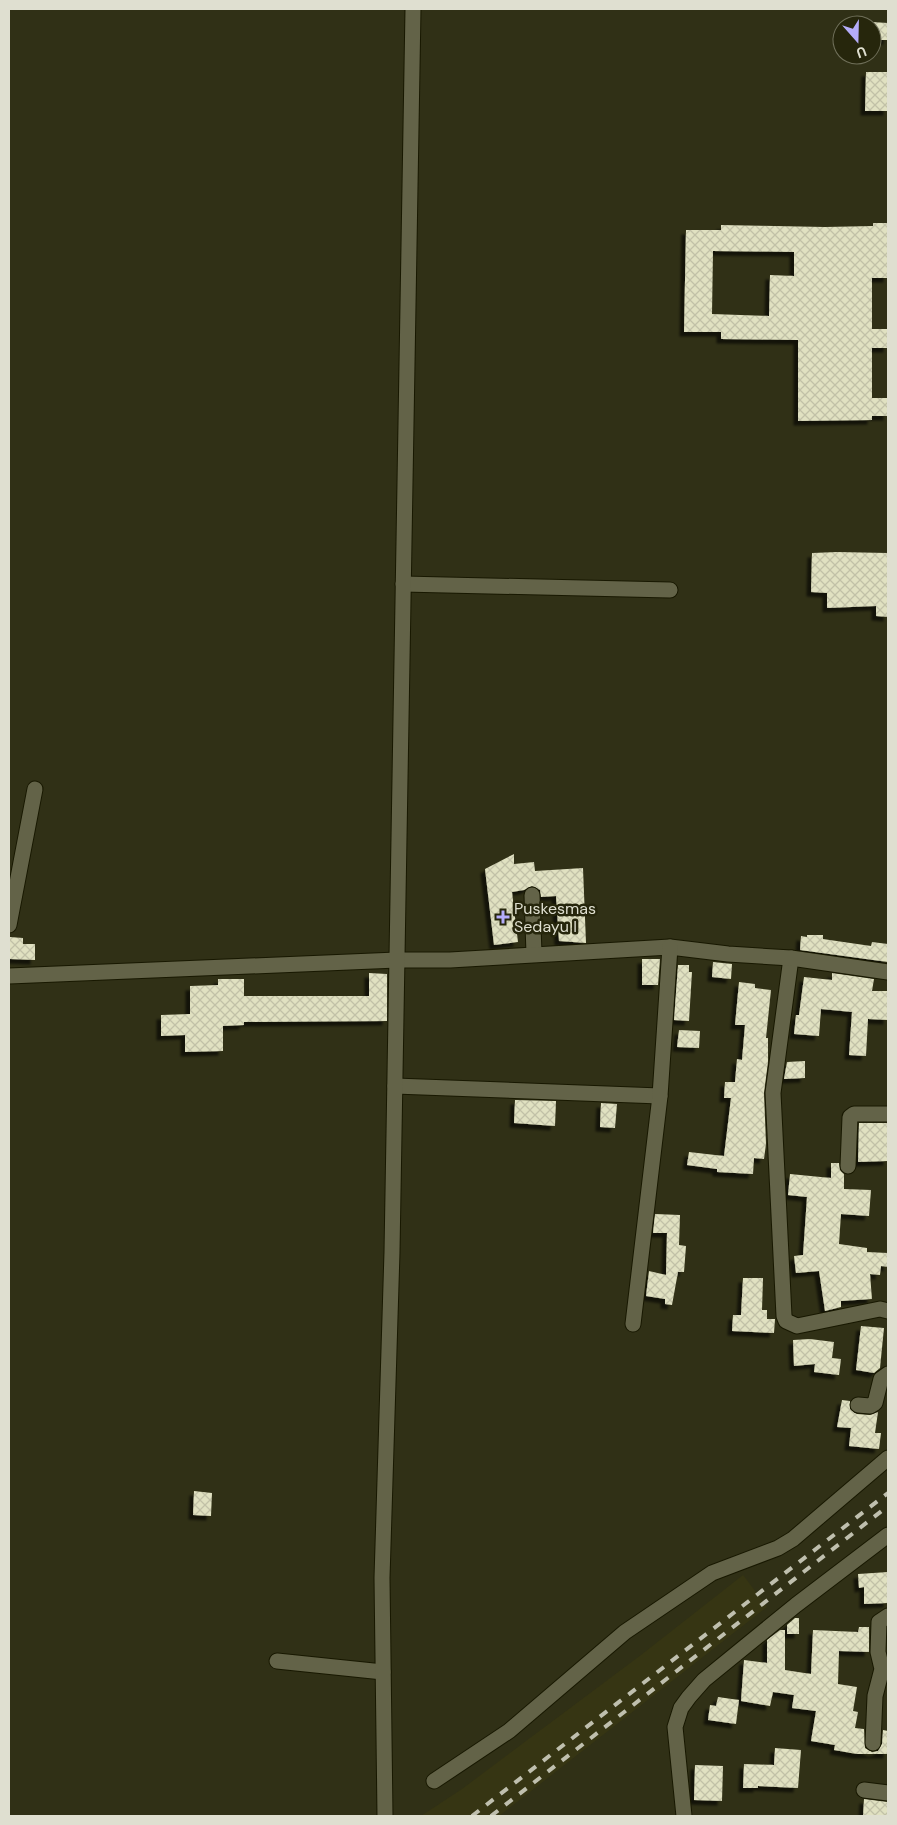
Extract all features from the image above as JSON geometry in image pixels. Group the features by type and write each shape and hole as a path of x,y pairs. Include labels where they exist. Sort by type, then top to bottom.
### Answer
{"street":[{"path":"385,1816 382,1578 395,1086 413,9"},
{"path":"403,584 670,590"},
{"path":"9,925 34,789"},
{"path":"532,895 534,954"},
{"path":"9,976 397,960 450,960 670,947 728,954 790,958 888,972"},
{"path":"634,1324 660,1096 670,947"},
{"path":"790,958 773,1094 784,1316 786,1321 797,1326 880,1309 888,1311"},
{"path":"395,1086 660,1096"},
{"path":"848,1166 850,1117 854,1114 888,1114"},
{"path":"858,1405 870,1406 875,1403 881,1379 888,1374"},
{"path":"434,1781 509,1731 625,1632 712,1573 778,1548 793,1539 888,1458"},
{"path":"684,1816 675,1727 681,1708 704,1680 796,1605 888,1535"},
{"path":"873,1743 875,1696 881,1679 882,1669 878,1652 879,1622 888,1616"},
{"path":"277,1661 383,1672"},
{"path":"864,1790 888,1793"}],"shaded area":[{"path":"743,1575 767,1607 499,1816 421,1816 462,1789 641,1655"}],"building":[{"path":"882,23 888,23 888,40 882,40"},
{"path":"866,72 888,72 888,111 865,111"},
{"path":"873,223 888,223 888,278 872,278 872,329 888,329 888,348 872,348 872,398 888,398 888,416 872,416 872,420 798,421 798,340 721,339 721,332 684,332 686,230 721,230 721,225 873,226","holes":["713,251 794,252 794,276 770,275 769,316 712,314"]},
{"path":"812,553 888,553 888,617 876,616 876,606 827,608 827,593 811,592"},
{"path":"514,854 514,864 534,862 535,871 583,868 586,943 559,941 556,896 541,897 540,890 532,886 524,890 512,892 518,942 494,945 485,869"},
{"path":"807,935 823,935 823,939 871,946 872,942 888,944 888,962 800,950 801,936 807,937"},
{"path":"10,937 23,938 23,944 35,944 35,960 10,959"},
{"path":"642,959 660,959 658,985 642,985"},
{"path":"713,962 732,964 731,979 712,977"},
{"path":"678,965 689,965 689,972 692,972 689,1021 674,1020"},
{"path":"369,973 387,974 387,1021 244,1022 244,1025 223,1026 223,1051 185,1052 185,1035 161,1036 161,1015 190,1014 190,986 218,985 218,979 244,979 244,996 369,996"},
{"path":"832,973 874,979 872,991 888,991 888,1020 868,1019 866,1056 849,1055 852,1012 821,1009 819,1036 794,1034 796,1015 799,1015 804,977 832,980"},
{"path":"739,982 755,984 755,988 771,990 766,1038 768,1038 768,1062 764,1093 766,1144 764,1159 754,1158 753,1174 717,1172 717,1169 687,1165 689,1152 724,1156 731,1098 724,1098 725,1082 735,1082 737,1059 742,1060 745,1025 735,1025"},
{"path":"679,1030 700,1031 699,1048 677,1047"},
{"path":"805,1061 805,1078 784,1079 787,1062"},
{"path":"515,1100 556,1101 555,1126 514,1123"},
{"path":"601,1103 617,1104 615,1128 600,1127"},
{"path":"859,1123 888,1123 888,1161 858,1162"},
{"path":"831,1163 839,1163 840,1170 844,1174 844,1189 871,1190 869,1216 841,1214 839,1244 867,1248 867,1252 888,1253 888,1267 881,1266 880,1275 870,1274 872,1299 841,1301 841,1307 825,1311 819,1271 796,1273 794,1256 803,1255 807,1197 788,1195 790,1174 831,1178"},
{"path":"655,1214 680,1215 679,1245 686,1246 684,1272 678,1272 672,1305 665,1304 665,1299 646,1296 649,1271 666,1275 667,1233 653,1233"},
{"path":"743,1278 763,1278 762,1310 767,1310 767,1319 775,1319 774,1333 732,1331 733,1315 741,1315"},
{"path":"861,1326 884,1328 880,1368 874,1373 856,1370"},
{"path":"810,1339 834,1342 832,1358 841,1359 839,1375 814,1372 815,1364 794,1366 793,1340"},
{"path":"842,1400 850,1401 850,1409 857,1414 870,1415 878,1412 875,1433 881,1433 879,1449 849,1446 851,1428 837,1427"},
{"path":"194,1491 212,1493 211,1516 193,1515"},
{"path":"888,1572 888,1603 864,1604 864,1587 859,1588 858,1574"},
{"path":"795,1618 799,1618 799,1634 787,1634 787,1625"},
{"path":"859,1627 869,1627 869,1652 839,1651 838,1684 857,1687 853,1711 858,1712 855,1728 864,1729 865,1748 872,1752 878,1751 882,1744 883,1730 888,1731 888,1754 857,1754 834,1750 835,1745 811,1741 816,1711 792,1708 794,1695 773,1692 770,1706 741,1701 744,1660 767,1663 767,1640 780,1630 785,1630 785,1670 811,1674 813,1630 858,1632"},
{"path":"718,1697 739,1700 736,1724 708,1720 710,1705 716,1706"},
{"path":"775,1748 801,1750 798,1788 758,1786 758,1788 743,1788 744,1764 774,1765"},
{"path":"695,1765 723,1766 722,1801 694,1800"},
{"path":"864,1799 888,1802 888,1816 863,1816"}],"railway":[{"path":"472,1816 888,1493"},
{"path":"491,1816 888,1506"}],"place":[{"name":"Puskesmas Sedayu I","path":"503,917"}]}
